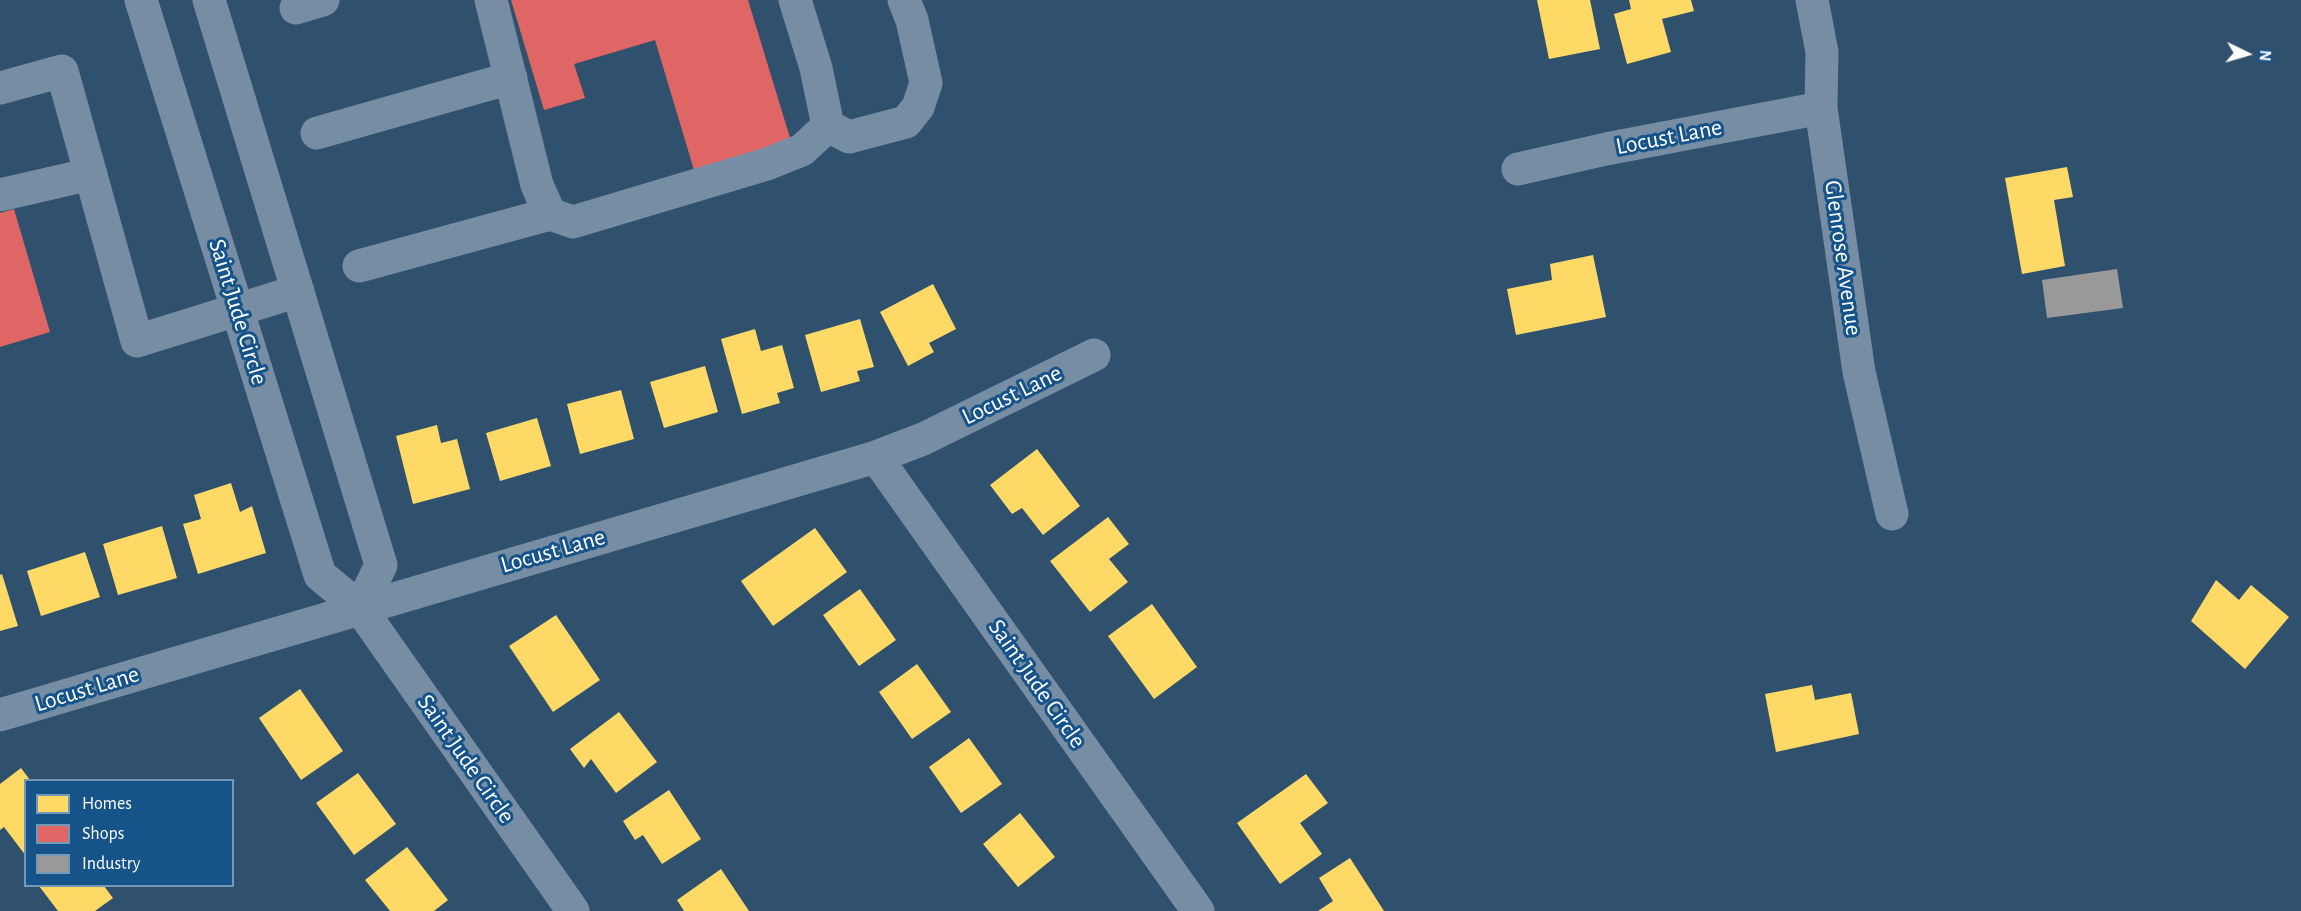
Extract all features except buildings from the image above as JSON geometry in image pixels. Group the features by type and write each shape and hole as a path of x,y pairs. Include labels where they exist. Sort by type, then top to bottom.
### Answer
{"street":[{"name":"Saint Jude Circle","path":"141,0 320,574 360,608 573,911"},
{"path":"209,0 381,565 360,608"},
{"path":"491,0 537,185 550,214"},
{"path":"795,0 816,68 828,126 849,138 906,122 918,107 926,83 912,20 904,0"},
{"name":"Glenrose Avenue","path":"1812,0 1822,52 1821,108 1859,372 1892,514"},
{"path":"0,88 62,71 137,341 298,291"},
{"path":"316,133 511,78"},
{"name":"Locust Lane","path":"1518,169 1606,149 1821,108"},
{"path":"359,266 550,214 573,222 767,164 802,150 828,126"},
{"path":"0,195 91,174"},
{"name":"Locust Lane","path":"0,715 876,457 923,439 1094,356"},
{"name":"Saint Jude Circle","path":"876,457 1198,911"}]}
